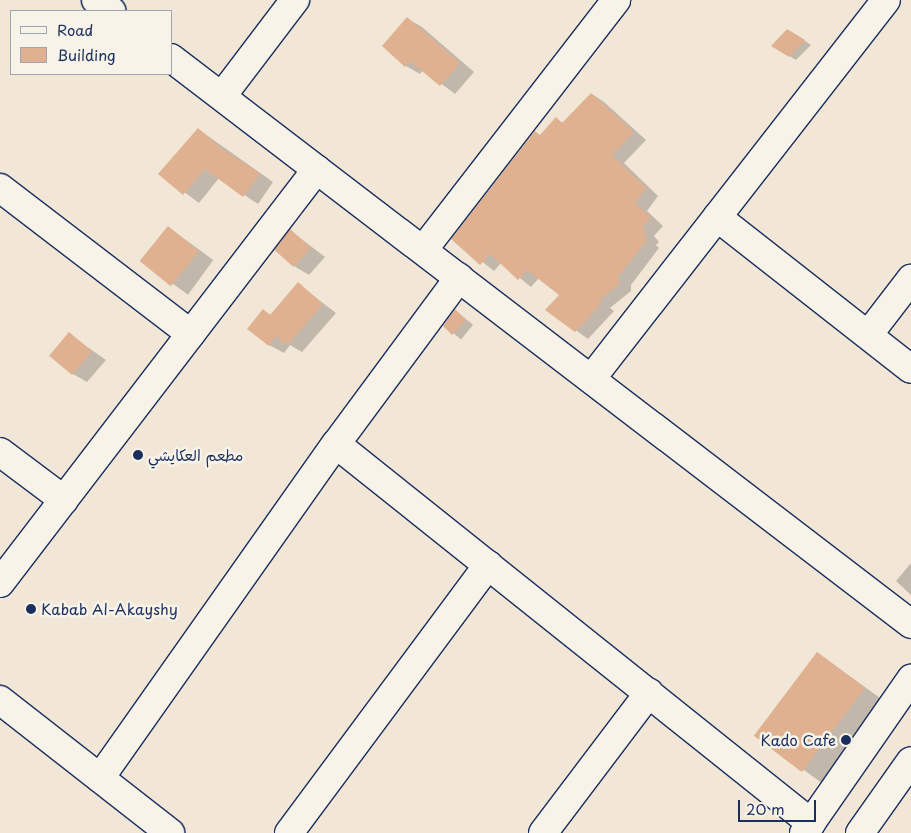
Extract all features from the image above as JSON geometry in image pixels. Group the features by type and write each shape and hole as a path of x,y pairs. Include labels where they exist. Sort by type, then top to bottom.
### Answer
{"street":[{"path":"96,0 110,10"},
{"path":"222,96 295,0"},
{"path":"423,250 616,0"},
{"path":"591,379 886,0"},
{"path":"172,59 911,624"},
{"path":"0,583 317,169"},
{"path":"0,188 192,334"},
{"path":"717,217 911,369"},
{"path":"100,778 336,444 459,278"},
{"path":"868,335 911,278"},
{"path":"336,444 649,693 808,828 911,679"},
{"path":"0,452 64,500"},
{"path":"289,833 488,565"},
{"path":"543,833 649,693"},
{"path":"0,700 170,833"},
{"path":"860,833 911,761"}],"building":[{"path":"407,17 460,63 440,86 410,61 405,67 382,46"},
{"path":"787,29 805,40 789,57 771,46"},
{"path":"591,93 634,132 612,155 646,188 635,203 651,218 642,228 647,234 644,237 647,240 618,277 619,284 599,300 602,303 575,332 545,310 559,295 527,270 518,280 490,254 480,265 451,239 535,131 540,135 556,117 562,123"},
{"path":"198,128 222,149 260,173 243,197 205,169 183,195 158,174"},
{"path":"168,226 199,251 171,286 140,261"},
{"path":"290,229 311,248 293,267 273,248"},
{"path":"298,282 323,304 287,345 276,336 269,346 247,329 263,309 270,315"},
{"path":"455,309 466,320 452,335 443,326"},
{"path":"69,332 92,351 72,375 49,356"},
{"path":"817,652 865,688 802,772 754,736"}],"place":[{"name":"مطعم العكايشي","path":"138,455"},
{"name":"Kabab Al-Akayshy","path":"31,609"},
{"name":"Kado Cafe","path":"846,740"}]}
